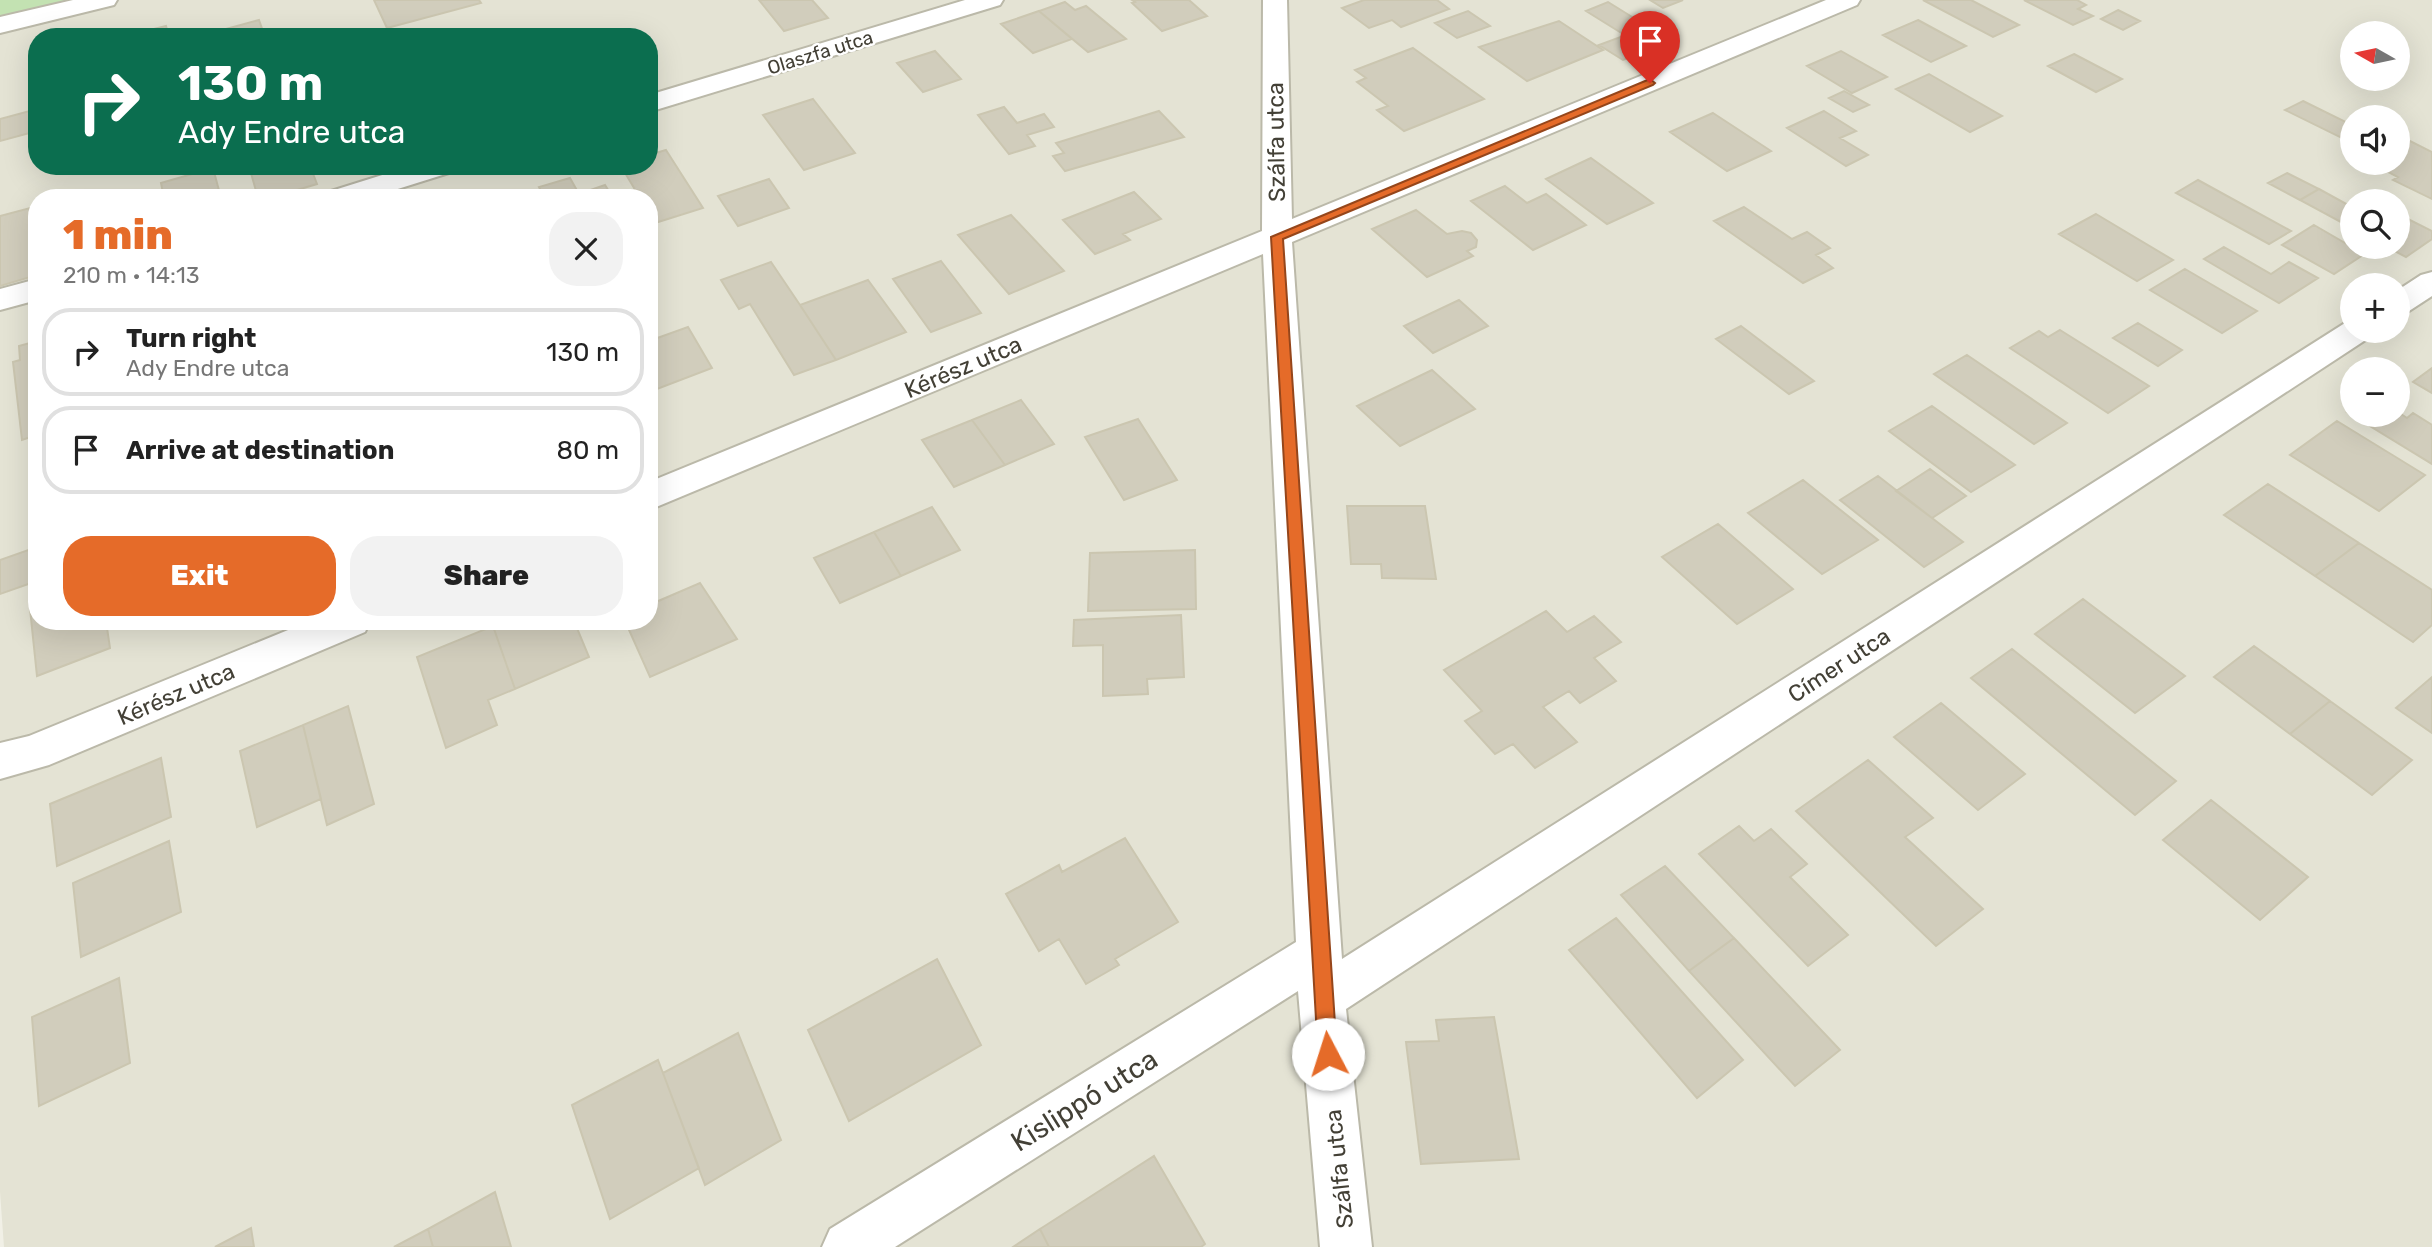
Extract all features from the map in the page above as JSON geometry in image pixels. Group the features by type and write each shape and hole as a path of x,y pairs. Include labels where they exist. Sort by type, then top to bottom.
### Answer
{"street":[{"path":"0,25 105,0"},
{"name":"Olaszfa utca","path":"658,101 991,0"},
{"name":"Szálfa utca","path":"1275,0 1277,237 1321,975 1346,1247"},
{"name":"Kérész utca","path":"658,494 1848,0"},
{"path":"367,189 413,175"},
{"path":"2410,296 2432,282"},
{"path":"0,300 28,292"},
{"name":"Címer utca","path":"1321,975 2340,341"},
{"name":"Kérész utca","path":"0,761 34,752 329,630"},
{"name":"Kislippó utca","path":"848,1247 1321,975"}],"shaded area":[{"path":"75,0 2432,0 2432,1247 4,1247 0,1192 0,19"}],"green space":[{"path":"0,0 75,0 0,19"}],"building":[{"path":"374,0 479,0 481,3 387,28"},
{"path":"759,0 812,0 828,18 784,31"},
{"path":"1132,0 1189,0 1207,16 1162,31"},
{"path":"1364,0 1437,0 1449,9 1401,27 1392,20 1369,28 1342,8"},
{"path":"1650,0 1683,0 1663,8"},
{"path":"1923,0 1971,0 2019,25 1993,37"},
{"path":"2024,0 2077,0 2086,5 2078,9 2093,16 2073,25"},
{"path":"1065,2 1075,10 1086,6 1126,39 1088,52 1039,11"},
{"path":"1608,2 1653,30 1631,39 1586,11"},
{"path":"2118,10 2140,21 2123,30 2101,19"},
{"path":"1039,11 1072,39 1033,53 1001,24"},
{"path":"1468,11 1490,26 1457,38 1435,23"},
{"path":"259,20 262,28 230,28"},
{"path":"1918,20 1966,46 1931,62 1883,35"},
{"path":"1559,21 1603,50 1527,81 1479,47"},
{"path":"1623,36 1647,51 1623,60 1599,45"},
{"path":"1413,48 1484,99 1404,131 1377,110 1388,106 1357,82 1366,78 1355,70"},
{"path":"935,51 961,79 923,92 897,63"},
{"path":"1841,51 1887,77 1852,93 1807,66"},
{"path":"2074,54 2122,79 2096,92 2048,66"},
{"path":"1929,74 2002,116 1970,132 1896,89"},
{"path":"1844,91 1869,105 1853,112 1829,98"},
{"path":"813,99 855,153 804,170 763,115"},
{"path":"2303,101 2340,119 2340,137 2285,110"},
{"path":"1004,107 1017,123 1044,114 1054,127 1027,135 1035,146 1009,154 978,115"},
{"path":"28,111 28,133 0,141 0,119"},
{"path":"1159,111 1184,137 1065,171 1053,156 1064,153 1056,143"},
{"path":"1824,111 1856,131 1840,138 1868,155 1846,166 1787,128"},
{"path":"1713,113 1771,151 1727,171 1670,132"},
{"path":"2410,141 2432,152 2432,199 2393,180 2398,177 2394,175 2410,175"},
{"path":"666,150 703,208 658,222 658,189 635,189 626,175 658,175 658,152"},
{"path":"1591,158 1653,203 1607,224 1546,179"},
{"path":"2287,173 2319,189 2300,200 2268,183"},
{"path":"189,175 215,175 219,189 162,189 161,183"},
{"path":"252,175 314,175 317,184 300,189 255,189"},
{"path":"570,178 576,189 540,189 539,187"},
{"path":"769,179 789,208 738,226 718,196"},
{"path":"2198,180 2291,231 2269,244 2176,193"},
{"path":"1505,186 1527,203 1546,194 1586,225 1533,250 1471,201"},
{"path":"2319,189 2340,200 2340,222 2300,200"},
{"path":"1134,192 1161,219 1123,234 1130,240 1095,254 1063,220"},
{"path":"1744,207 1792,239 1807,232 1830,248 1816,255 1833,268 1803,283 1714,221"},
{"path":"28,209 28,278 0,286 0,216"},
{"path":"1416,210 1447,234 1462,231 1471,233 1477,240 1476,247 1467,251 1473,256 1427,277 1372,229"},
{"path":"2096,214 2173,260 2137,281 2059,234"},
{"path":"1011,215 1064,271 1009,294 958,235"},
{"path":"2410,220 2432,231 2432,239 2410,254"},
{"path":"2314,225 2340,240 2340,259 2357,259 2334,274 2282,245"},
{"path":"2224,247 2271,274 2289,262 2318,278 2279,303 2204,259"},
{"path":"941,261 981,313 931,332 893,279"},
{"path":"771,262 836,360 794,375 750,304 739,309 721,280"},
{"path":"2185,269 2257,311 2222,333 2150,290"},
{"path":"868,280 906,332 836,360 800,305"},
{"path":"1459,300 1488,326 1433,353 1404,326"},
{"path":"2138,323 2182,350 2158,366 2113,338"},
{"path":"1741,326 1814,381 1789,394 1716,339"},
{"path":"688,327 712,368 658,389 658,338"},
{"path":"2060,330 2149,386 2108,413 2010,348 2039,331 2048,337"},
{"path":"28,344 28,438 22,440 13,362 20,360 19,346"},
{"path":"1967,355 2067,423 2034,444 1934,374"},
{"path":"2432,368 2432,393 2413,382"},
{"path":"1432,370 1475,409 1400,446 1357,406"},
{"path":"1021,400 1054,444 1005,465 972,420"},
{"path":"1932,406 2015,465 1971,492 1889,431"},
{"path":"2413,413 2432,425 2432,464 2372,427 2410,427 2410,416"},
{"path":"1138,419 1177,480 1124,500 1085,437"},
{"path":"972,420 1005,465 954,487 922,440"},
{"path":"2337,421 2340,427 2347,427 2425,475 2379,511 2290,455"},
{"path":"1930,469 1966,496 1932,518 1896,491"},
{"path":"1878,476 1963,542 1924,567 1840,500"},
{"path":"1803,480 1878,540 1822,574 1748,513"},
{"path":"2268,484 2359,543 2315,576 2224,515"},
{"path":"1347,506 1425,506 1436,579 1382,578 1381,564 1351,564"},
{"path":"932,507 960,550 901,576 874,532"},
{"path":"1718,524 1793,589 1737,624 1662,557"},
{"path":"874,532 901,576 840,603 814,558"},
{"path":"2359,543 2432,590 2432,625 2413,642 2315,576"},
{"path":"28,550 28,584 0,594 0,560"},
{"path":"1195,550 1196,609 1088,611 1090,553"},
{"path":"700,583 737,639 650,677 629,630 658,630 658,601"},
{"path":"2083,599 2185,676 2135,713 2035,634"},
{"path":"1546,611 1567,632 1594,616 1621,642 1594,658 1616,681 1580,703 1569,691 1543,707 1577,742 1535,768 1513,744 1495,754 1465,721 1482,711 1444,670"},
{"path":"1181,615 1184,677 1147,679 1148,694 1103,696 1103,645 1073,646 1074,620"},
{"path":"32,630 107,630 110,648 37,676"},
{"path":"483,630 494,630 515,689 488,700 497,725 446,748 417,657"},
{"path":"494,630 578,630 589,657 515,689"},
{"path":"2254,646 2330,701 2290,734 2214,677"},
{"path":"2012,649 2176,781 2135,815 1971,678"},
{"path":"2432,677 2432,733 2396,708"},
{"path":"2330,701 2412,760 2372,795 2290,734"},
{"path":"1941,703 2025,774 1978,810 1894,737"},
{"path":"348,706 374,804 327,825 303,725"},
{"path":"303,725 321,799 257,827 240,751"},
{"path":"161,758 171,817 57,866 50,804"},
{"path":"1868,760 1933,818 1905,837 1983,909 1936,946 1796,811"},
{"path":"2211,800 2308,877 2260,920 2163,840"},
{"path":"1739,826 1754,841 1771,829 1807,864 1790,877 1848,935 1808,966 1699,854"},
{"path":"1125,838 1178,922 1115,959 1119,965 1086,984 1059,939 1039,951 1006,894 1059,865 1062,872"},
{"path":"169,841 181,912 81,957 73,883"},
{"path":"1665,866 1734,938 1689,971 1621,895"},
{"path":"1616,918 1743,1060 1697,1098 1569,950"},
{"path":"1734,938 1840,1050 1795,1086 1689,971"},
{"path":"937,959 981,1045 849,1121 808,1030"},
{"path":"119,978 130,1063 39,1106 32,1017"},
{"path":"1494,1017 1519,1159 1421,1164 1406,1042 1439,1041 1436,1020"},
{"path":"738,1033 781,1140 705,1185 663,1073"},
{"path":"658,1060 699,1168 610,1219 572,1105"},
{"path":"1154,1156 1205,1244 1201,1247 1049,1247 1040,1229"},
{"path":"495,1192 511,1247 433,1247 428,1229"},
{"path":"251,1228 254,1247 215,1247"},
{"path":"428,1229 433,1247 394,1247"},
{"path":"1040,1229 1049,1247 1013,1247"}],"route":[{"path":"1328,1054 1322,998 1277,237 1650,83"}]}
